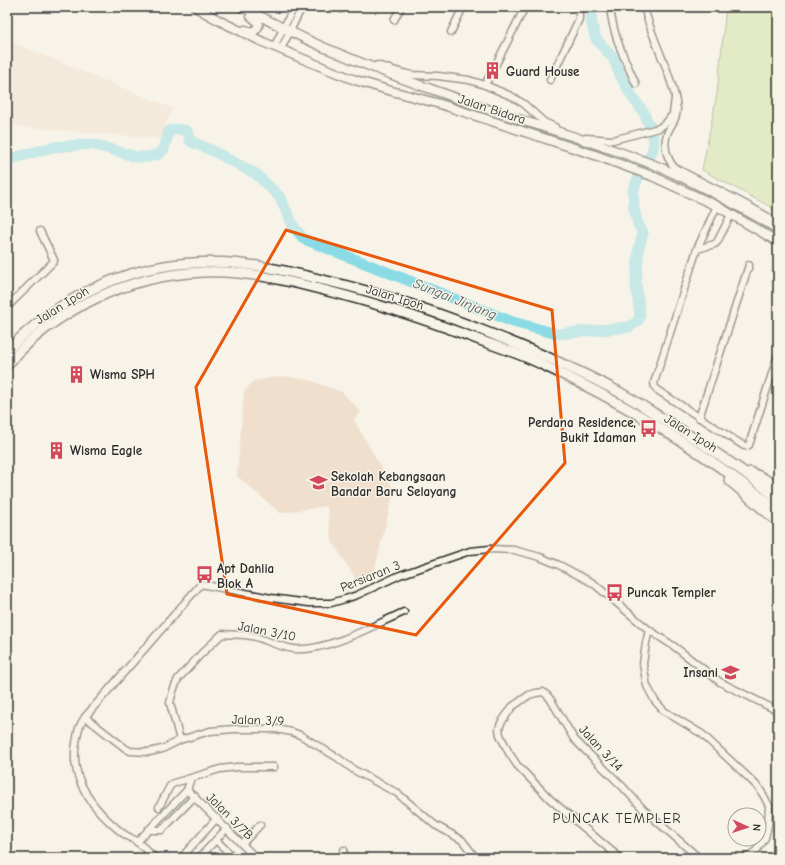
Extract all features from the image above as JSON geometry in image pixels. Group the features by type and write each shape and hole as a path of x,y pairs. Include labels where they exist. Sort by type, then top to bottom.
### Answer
{"highway":[{"name":"Jalan Ipoh","path":"7,351 25,333 53,311 70,300 108,281 157,267 191,262 219,262 259,266 290,272 370,292 463,322 571,367 620,392 643,406 726,459 778,499"},
{"name":"Jalan Ipoh","path":"7,364 40,333 75,309 111,291 134,283 159,276 204,272 245,274 289,282 333,292 436,323 539,363 590,387 694,449 749,487 778,510"},
{"path":"694,449 778,522"},
{"path":"726,459 778,487"}],"main road":[{"name":"Jalan Bidara","path":"195,7 277,48 355,80 440,104 595,155 652,176 717,206 778,242"},
{"path":"220,20 249,32 257,30 259,26 258,22 237,7"},
{"name":"Jalan Bidara","path":"242,7 286,30 344,56 446,94 657,166 744,209 778,229"},
{"path":"670,172 712,197 730,205 734,211 731,215"}],"street":[{"path":"277,48 286,30 294,7"},
{"path":"286,30 302,7"},
{"path":"394,20 401,7"},
{"path":"451,32 464,7"},
{"path":"495,66 525,7"},
{"path":"550,80 579,19 580,14 577,7"},
{"path":"610,7 618,44 636,84"},
{"path":"644,7 676,98 676,118 667,133 666,140 666,151 670,164 674,168 760,211 778,223"},
{"path":"344,56 412,75 469,80 485,85 511,96 524,104 544,122 577,138 613,140 659,128 666,123 673,114 676,98"},
{"path":"485,85 490,75"},
{"path":"717,206 697,249 654,387 656,390 699,418 744,446 747,446 749,445 778,355"},
{"path":"697,249 711,246 717,242 731,215"},
{"path":"7,307 54,261 40,231"},
{"path":"699,418 749,265"},
{"name":"Persiaran 3","path":"156,858 138,842 122,834 108,821 87,797 76,773 74,752 79,727 85,718 201,584 271,598 309,603 331,603 357,595 400,575 470,551 490,549 514,550 552,562 593,583 649,630 675,647 720,682 778,711"},
{"name":"Jalan 3/10","path":"180,740 170,704 172,691 178,679 222,634 254,636 276,644 294,648 313,648 329,644 357,633 404,612"},
{"path":"649,630 643,664 647,686 655,700 664,711 702,734 759,788 765,798 768,806 768,825 765,838 756,851 745,858"},
{"name":"Jalan 3/14","path":"620,858 551,800 517,765 509,752 500,735 499,729 501,723 512,707 529,695 543,692 547,695 574,739 644,810 700,858"},
{"name":"Jalan 3/9","path":"85,718 130,751 149,752 162,749 180,740 210,731 234,729 276,729 292,732 300,735 354,770 397,793 435,825 462,840 476,858"},
{"path":"159,807 170,786 174,783 220,769 237,767 274,767"},
{"path":"138,842 187,790 191,778"},
{"name":"Jalan 3/7B","path":"187,790 195,796 256,858"},
{"path":"148,830 162,830 195,796"},
{"path":"181,858 217,818"},
{"path":"242,844 260,825"},
{"path":"199,858 227,828"},
{"path":"216,840 234,858"},
{"path":"341,858 344,850"}],"highlighted area":[{"path":"286,230 552,310 565,463 416,635 227,594 196,387"}],"shaded area":[{"path":"7,40 172,108 161,139 12,126 7,124"},
{"name":"Sekolah Kebangsaan Bandar Baru Selayang","path":"283,376 309,380 342,392 361,412 354,420 394,490 373,577 358,583 332,541 327,506 280,513 237,476 244,392 253,381"}],"green space":[{"path":"726,7 778,7 778,211 702,170 717,94"}],"waterway":[{"name":"Sungai Jinjang","path":"7,160 53,147 92,144 137,157 148,157 159,154 164,149 169,131 178,129 187,131 190,141 213,151 256,174 279,196 294,227 304,239 513,322 557,334 629,327 638,321 640,315 636,284 639,247 643,233 638,224 634,209 633,191 652,152 654,142 653,135 644,113 633,98 620,75 613,58 596,39 591,21 593,7"}],"place":[{"name":"Guard House","path":"493,71"},
{"name":"Wisma SPH","path":"77,374"},
{"name":"Perdana Residence, Bukit Idaman","path":"649,429"},
{"name":"Wisma Eagle","path":"57,450"},
{"name":"Sekolah Kebangsaan Bandar Baru Selayang","path":"318,483"},
{"name":"Apt Dahlia Blok A","path":"204,575"},
{"name":"Puncak Templer","path":"614,592"},
{"name":"Insani","path":"731,672"}],"district":[{"name":"PUNCAK TEMPLER","path":"617,818"}]}
